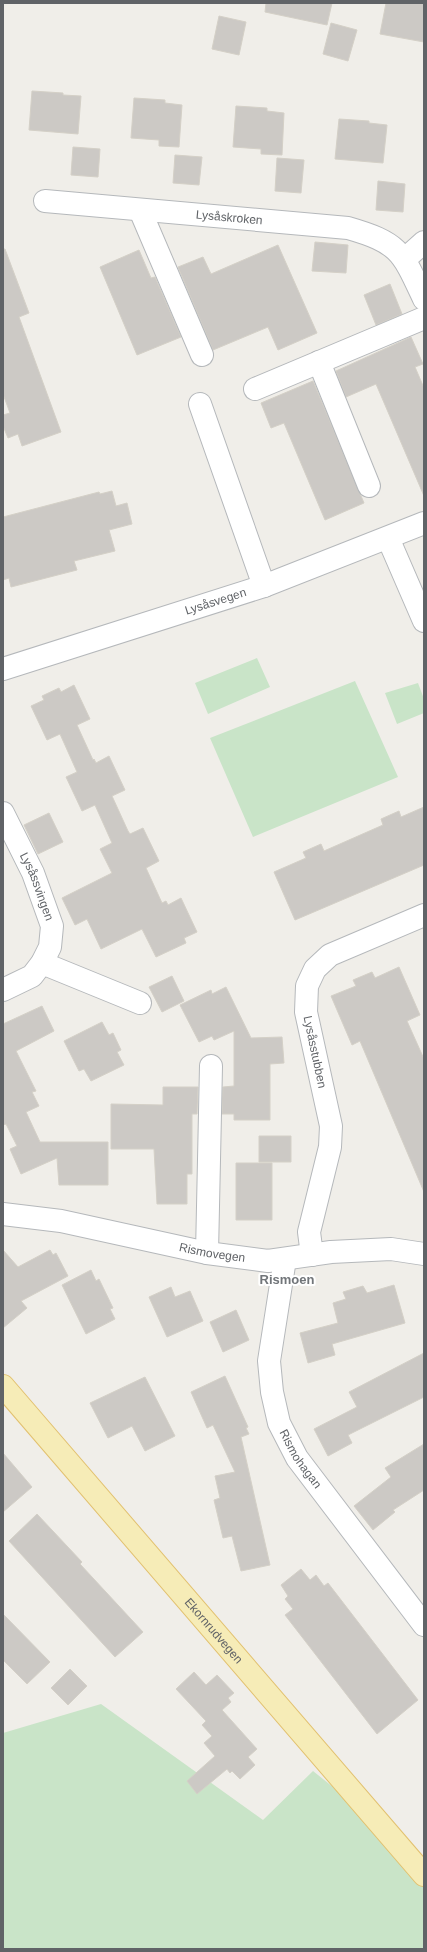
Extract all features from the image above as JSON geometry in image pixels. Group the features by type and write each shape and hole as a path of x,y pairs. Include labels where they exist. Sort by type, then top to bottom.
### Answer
{"main road":[{"name":"Ekornrudvegen","path":"3,1386 424,1875"}],"street":[{"name":"Lysåskroken","path":"44,201 348,228 369,234 390,244 405,259 424,299"},
{"path":"140,210 202,355"},
{"path":"405,259 424,242"},
{"path":"255,389 424,318"},
{"path":"319,362 369,486"},
{"path":"200,404 264,586"},
{"name":"Lysåsvegen","path":"3,669 264,586 424,523"},
{"path":"388,538 424,620"},
{"name":"Lysåssvingen","path":"3,813 33,873 52,926 50,947 42,963 32,976 3,990"},
{"name":"Lysåsstubben","path":"312,1255 309,1232 330,1148 331,1126 306,1012 307,986 315,969 330,955 424,915"},
{"path":"42,963 140,1003"},
{"path":"207,1252 211,1066"},
{"name":"Rismovegen","path":"3,1214 62,1220 207,1252 268,1261 331,1252 391,1249 424,1254"},
{"name":"Rismohagan","path":"285,1259 269,1361 272,1392 279,1423 297,1458 424,1625"}],"green space":[{"path":"257,658 270,687 208,714 195,683"},
{"path":"355,681 398,777 253,837 210,738"},
{"path":"418,683 424,699 424,713 397,724 385,693"},
{"path":"101,1704 263,1820 313,1771 424,1860 424,1949 3,1949 3,1733"}],"building":[{"path":"266,3 332,3 327,25 265,12"},
{"path":"386,3 424,3 424,42 380,34"},
{"path":"219,16 246,22 239,55 212,49"},
{"path":"331,23 357,30 348,61 323,54"},
{"path":"32,91 81,96 78,134 29,130"},
{"path":"134,98 165,100 165,103 182,105 179,147 159,146 159,140 131,138"},
{"path":"236,106 267,108 267,111 284,113 282,155 261,154 261,149 233,147"},
{"path":"339,119 369,121 369,123 387,125 383,163 335,159"},
{"path":"73,147 100,149 98,177 71,175"},
{"path":"175,155 202,157 199,185 173,183"},
{"path":"277,158 304,160 301,193 275,191"},
{"path":"378,181 405,184 403,212 376,210"},
{"path":"315,242 348,245 346,273 312,271"},
{"path":"278,245 317,333 278,350 268,327 213,350 178,267 203,257 211,274"},
{"path":"3,249 5,249 29,313 19,317 61,432 22,446 18,434 8,438 3,426 3,415 10,413 3,394"},
{"path":"139,250 151,278 155,277 181,337 137,355 100,267"},
{"path":"390,284 402,314 376,325 364,295"},
{"path":"411,337 423,364 415,367 424,388 424,496 376,384 346,397 336,371"},
{"path":"313,381 364,503 325,520 284,423 271,428 261,403"},
{"path":"112,491 116,506 127,503 132,524 109,530 115,551 74,561 77,570 11,587 9,578 3,580 3,517 99,492 100,494"},
{"path":"74,685 90,719 77,725 93,760 94,759 96,763 109,756 125,790 112,796 128,831 130,834 143,828 159,861 146,868 162,903 166,901 168,905 181,898 197,932 184,938 186,943 156,957 142,929 101,949 87,919 75,925 62,898 112,873 100,849 112,843 95,805 82,811 66,777 77,772 60,734 47,740 31,706 44,700 42,696 59,688 61,692"},
{"path":"424,807 424,865 295,920 274,872 306,858 303,852 321,844 324,851 383,825 381,819 399,811 401,817"},
{"path":"49,813 63,842 38,854 24,825"},
{"path":"399,967 420,1015 407,1021 424,1059 424,1192 360,1041 352,1045 331,996 356,986 353,980 372,972 375,978"},
{"path":"172,976 184,1001 162,1012 149,987"},
{"path":"226,987 251,1038 282,1037 284,1063 270,1064 270,1120 234,1120 234,1114 222,1114 223,1087 234,1086 234,1031 214,1040 212,1036 199,1042 180,1005 211,990 212,994"},
{"path":"42,1006 54,1031 16,1051 36,1091 32,1092 39,1106 26,1112 40,1142 108,1142 108,1185 59,1185 57,1158 21,1174 10,1149 17,1146 6,1124 3,1125 3,1024"},
{"path":"102,1022 109,1035 113,1033 121,1050 117,1052 124,1065 91,1081 84,1069 79,1071 64,1041"},
{"path":"163,1087 198,1087 197,1114 192,1114 192,1174 187,1174 187,1204 157,1204 154,1149 111,1149 111,1104 163,1105"},
{"path":"259,1136 291,1136 291,1162 259,1162"},
{"path":"236,1163 272,1163 272,1220 236,1220"},
{"path":"3,1250 18,1267 50,1250 53,1255 56,1253 68,1276 21,1301 27,1308 3,1328"},
{"path":"91,1270 96,1281 99,1279 113,1308 110,1309 115,1319 86,1334 62,1285"},
{"path":"394,1285 405,1323 332,1344 335,1355 308,1363 300,1333 338,1323 333,1303 346,1299 343,1292 363,1286 367,1293"},
{"path":"171,1287 175,1297 190,1291 203,1321 167,1337 149,1297"},
{"path":"236,1310 249,1340 223,1352 210,1322"},
{"path":"424,1353 424,1397 348,1435 352,1443 328,1456 314,1429 357,1407 349,1392"},
{"path":"225,1376 248,1427 246,1428 249,1434 241,1437 270,1565 241,1571 232,1536 223,1538 214,1500 220,1498 215,1476 235,1472 213,1425 207,1428 191,1392"},
{"path":"145,1377 175,1436 145,1451 132,1426 108,1438 90,1403"},
{"path":"424,1444 424,1490 393,1510 395,1512 373,1530 354,1506 391,1477 385,1468"},
{"path":"3,1453 32,1487 3,1512"},
{"path":"37,1514 82,1562 80,1564 143,1632 115,1657 9,1541"},
{"path":"301,1569 310,1580 316,1575 324,1586 328,1583 418,1700 377,1734 285,1615 293,1609 285,1599 288,1596 281,1585"},
{"path":"3,1614 50,1662 27,1684 3,1660"},
{"path":"70,1669 87,1686 68,1705 51,1688"},
{"path":"194,1672 206,1685 217,1675 234,1693 228,1698 231,1702 222,1710 257,1749 248,1757 255,1765 240,1779 232,1771 230,1773 227,1769 197,1794 187,1781 215,1756 204,1743 212,1736 202,1725 206,1721 176,1689"}],"district":[{"name":"Rismoen","path":"287,1279"}]}
